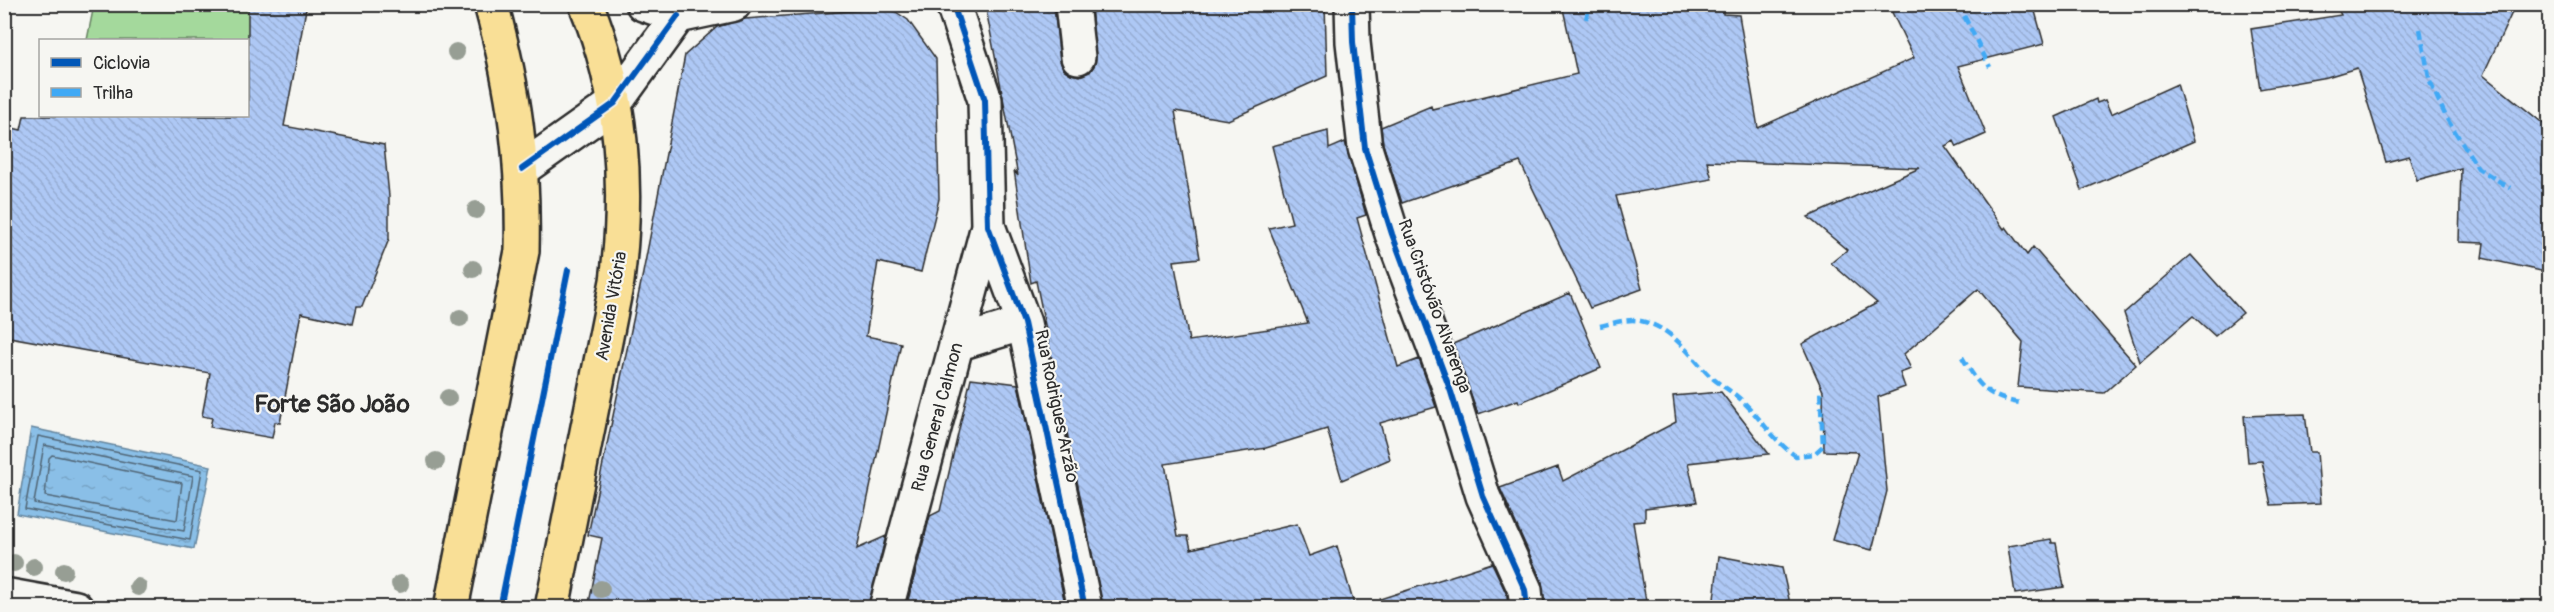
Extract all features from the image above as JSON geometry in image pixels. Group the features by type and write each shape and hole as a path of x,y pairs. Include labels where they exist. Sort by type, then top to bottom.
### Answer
{"main road":[{"path":"451,608 522,251 520,134 509,69 491,4"},
{"name":"Avenida Vitória","path":"552,608 617,281 623,230 624,178 615,103 596,28 586,4"}],"street":[{"path":"643,4 678,16 734,4"},
{"name":"Rua Rodrigues Arzão","path":"953,4 985,100 988,226 1023,323 1085,608"},
{"path":"1072,4 1078,57"},
{"name":"Rua Cristóvão Alvarenga","path":"1352,4 1353,42 1365,148 1392,234 1451,392 1483,496 1525,590 1527,608"},
{"path":"522,169 615,103 678,16"},
{"name":"Rua General Calmon","path":"886,608 988,226"},
{"path":"956,344 1023,323"},
{"path":"4,595 76,608"}],"green space":[{"path":"94,5 301,5 274,132 193,117 249,117 249,39 87,39"}],"water":[{"path":"31,428 211,466 194,549 17,514"}],"building":[{"path":"248,4 307,4 284,126 384,145 389,196 389,239 362,307 356,307 352,324 301,313 280,423 275,422 272,438 210,427 212,418 202,416 210,373 4,336 4,126 21,130 24,116 249,117"},
{"path":"985,4 1054,4 1063,69 1080,76 1090,72 1095,64 1091,4 1325,4 1327,76 1228,120 1175,111 1200,258 1174,261 1189,341 1308,323 1269,228 1292,223 1272,146 1328,131 1329,149 1345,142 1366,215 1357,218 1398,367 1419,359 1436,407 1380,423 1390,459 1342,480 1327,429 1266,448 1165,464 1178,536 1188,536 1191,549 1297,524 1309,556 1337,546 1355,608 1103,608 1036,281 1031,283 1014,170 1018,176"},
{"path":"1562,4 1723,4 1723,14 1739,15 1758,128 1914,58 1888,4 2033,4 2044,44 1958,66 1986,134 1957,147 1954,141 1945,146 2004,229 2006,227 2027,255 2033,247 2136,365 2104,393 2018,387 2023,342 1978,289 1904,354 1911,369 1900,373 1905,387 1878,397 1887,491 1872,550 1832,540 1858,452 1824,451 1823,391 1802,344 1877,303 1831,263 1847,250 1808,217 1920,168 1707,161 1712,179 1616,196 1642,289 1590,308 1520,162 1402,203 1383,144 1381,127 1431,106 1432,109 1577,74"},
{"path":"2335,4 2516,4 2483,75 2550,129 2550,273 2482,258 2484,243 2459,242 2461,168 2417,180 2409,156 2386,162 2357,68 2327,77 2260,89 2251,29 2341,15"},
{"path":"890,8 908,20 936,59 939,199 921,272 878,262 866,336 901,343 857,549 886,536 868,608 588,608 602,538 588,535 643,273 685,55 717,27 745,19"},
{"path":"2177,84 2194,141 2082,190 2056,117 2096,99 2097,103 2105,100 2111,114"},
{"path":"2191,255 2243,313 2215,336 2193,316 2140,362 2124,313"},
{"path":"1570,293 1601,368 1519,403 1518,400 1478,414 1453,344"},
{"path":"971,378 1018,384 1066,608 906,608 930,516 940,511"},
{"path":"1721,392 1769,454 1688,463 1697,502 1645,508 1645,521 1633,522 1647,608 1545,608 1542,582 1500,488 1558,467 1563,481 1676,422 1673,396"},
{"path":"2305,414 2310,452 2317,452 2321,503 2271,505 2262,461 2248,462 2244,416"},
{"path":"2051,539 2052,543 2056,543 2064,587 2015,594 2008,546"},
{"path":"1719,556 1782,568 1791,608 1713,608"},
{"path":"1492,563 1507,595 1508,608 1381,608 1380,599"}],"marked path":[{"path":"1586,19 1590,4"},
{"path":"1958,4 1990,67"},
{"path":"2420,29 2430,82 2447,119 2478,168 2510,188"},
{"path":"1600,326 1636,320 1651,324 1669,334 1709,375 1746,404 1780,443 1796,456 1814,454 1823,446 1820,389"},
{"path":"1962,357 1979,383 1991,394 2021,403"},
{"path":"1720,601 1720,608"}],"cycle path":[{"path":"953,4 985,100 988,226 1024,323 1085,608"},
{"path":"1352,4 1353,42 1365,148 1392,234 1451,392 1483,496 1525,590 1527,608"},
{"path":"522,169 615,103 678,16"},
{"path":"500,608 568,270"}],"district":[{"name":"Forte São João","path":"332,404"}]}
